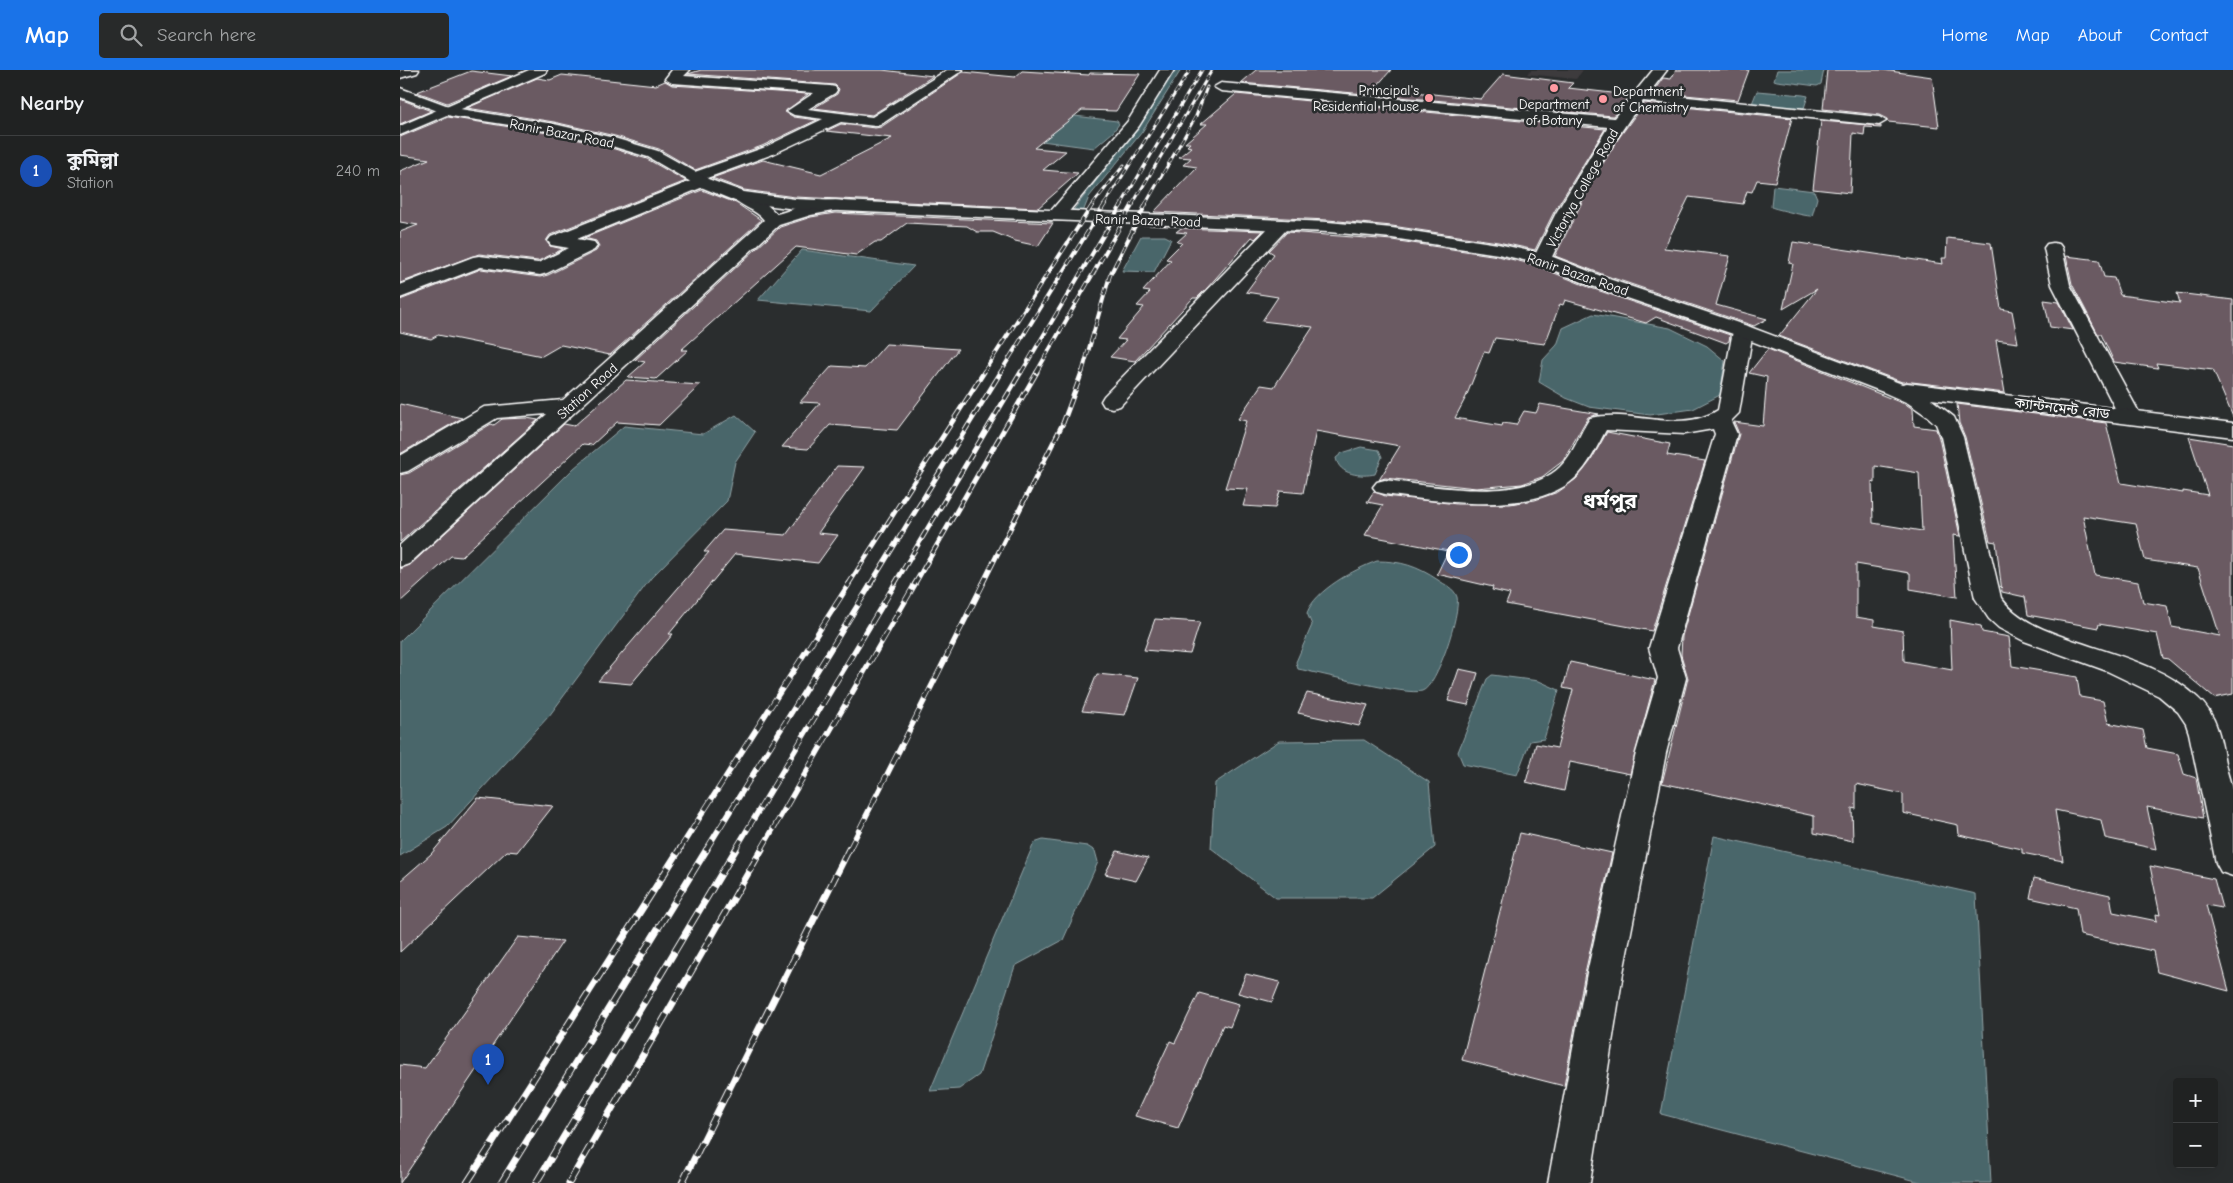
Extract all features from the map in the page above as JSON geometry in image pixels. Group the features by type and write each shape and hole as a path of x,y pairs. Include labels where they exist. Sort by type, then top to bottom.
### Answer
{"street":[{"path":"400,74 412,70"},
{"path":"400,132 540,70"},
{"path":"679,70 683,70 672,79 735,85 830,90 794,111 875,122 956,70"},
{"path":"1056,216 1134,123 1167,70"},
{"name":"Victoriya College Road","path":"1542,259 1564,214 1618,123 1660,70"},
{"path":"1221,87 1618,123"},
{"name":"Ranir Bazar Road","path":"400,92 466,115 554,128 653,154 698,180 741,197 795,204 1328,227 1392,233 1498,249 1542,259 1599,282 1743,331 1890,387"},
{"path":"1640,96 1879,121"},
{"path":"400,292 479,261 540,269 588,246 557,241 768,151 839,117"},
{"path":"741,197 760,207 769,214 772,221"},
{"name":"Station Road","path":"400,559 772,221 808,210 838,206"},
{"path":"1112,401 1281,225"},
{"path":"2054,248 2061,285 2130,416"},
{"path":"1385,487 1471,496 1514,493 1543,488 1563,477 1577,460 1598,423 1689,427 1720,420 1728,413 1743,331"},
{"path":"1890,387 1916,398 1935,411 1946,422 1952,438 1988,598 1996,610 2012,624 2040,638 2146,677 2187,703 2201,723 2233,863"},
{"name":"ক্যান্টনমেন্ট রোড","path":"1890,387 2233,430"},
{"path":"400,466 492,412 570,406"},
{"path":"1569,1183 1605,973 1651,753 1672,678 1662,648 1720,458 1726,434 1720,420"}],"shaded area":[{"path":"1531,70 1583,70 1576,79 1527,74"}],"water":[{"path":"1173,70 1181,70 1142,132 1089,197 1083,212 1071,213 1124,145"},
{"path":"1777,70 1824,70 1821,84 1817,86 1774,80"},
{"path":"1757,91 1808,96 1804,108 1781,106 1779,109 1751,106"},
{"path":"989,106 1117,121 1119,124 1113,132 1094,148 989,134"},
{"path":"1773,186 1814,191 1817,198 1812,216 1771,207"},
{"path":"1141,236 1165,236 1171,239 1154,272 1122,271"},
{"path":"802,250 914,266 871,311 758,300"},
{"path":"1593,314 1670,328 1707,346 1725,361 1720,395 1693,409 1650,415 1589,407 1566,398 1539,382 1543,360 1557,345 1563,328"},
{"path":"736,415 755,432 735,462 727,501 651,578 549,716 447,827 400,856 400,641 574,468 624,426 703,434"},
{"path":"1361,447 1379,450 1382,457 1375,474 1351,474 1338,464 1336,458 1342,453"},
{"path":"1377,561 1401,563 1416,568 1449,587 1457,597 1455,617 1447,648 1434,677 1422,691 1413,692 1382,687 1298,669 1296,662 1312,625 1307,613 1311,604 1337,581"},
{"path":"1492,675 1539,681 1559,690 1544,739 1530,741 1517,775 1463,764 1458,752 1487,679"},
{"path":"1364,740 1429,782 1435,847 1372,898 1276,898 1211,848 1215,783 1279,741"},
{"path":"1714,836 1976,894 1991,1183 1924,1183 1661,1114"},
{"path":"1043,840 1087,846 1095,851 1098,862 1063,940 1015,966 979,1075 959,1089 930,1091 1034,843"}],"building":[{"path":"701,70 882,70 933,76 872,115 814,108 837,94 839,89 835,85 688,74"},
{"path":"1256,70 1391,70 1375,88 1481,99 1503,74 1573,83 1568,88 1630,95 1613,116 1241,83"},
{"path":"1676,70 1749,70 1738,100 1653,92 1663,78 1671,79"},
{"path":"1827,70 1883,70 1932,77 1939,127 1888,122 1887,119 1879,115 1823,109"},
{"path":"471,71 512,76 447,103 417,92"},
{"path":"1022,71 1089,75 1090,73 1140,74 1116,111 1082,110 1034,148 1066,151 1043,170 1078,173 1038,208 795,197 744,190 712,178 763,160 821,174 892,138 826,131 841,124 881,127 963,72 1015,77"},
{"path":"562,75 656,85 665,81 672,85 808,94 785,112 794,117 817,120 762,146 695,170 659,149 615,136 554,122 467,108 537,78 550,80"},
{"path":"1236,94 1605,129 1554,212 1535,250 1498,242 1392,226 1328,220 1154,212 1197,167 1183,165 1191,158 1179,157 1191,147 1187,146 1190,143 1185,143 1207,124 1201,124"},
{"path":"400,99 431,111 400,124"},
{"path":"1644,103 1792,118 1775,182 1757,180 1752,192 1747,191 1743,204 1689,197 1664,248 1730,256 1716,305 1767,319 1754,326 1607,276 1555,256 1594,178 1618,139"},
{"path":"448,117 554,134 605,146 647,159 686,181 550,235 546,241 550,246 563,249 538,261 479,254 400,283 400,232 418,225 400,222 400,171 429,159 400,155 400,137"},
{"path":"1821,121 1881,126 1881,128 1865,127 1864,135 1853,133 1850,193 1813,189"},
{"path":"702,190 736,203 761,220 610,355 561,345 542,356 438,335 431,339 400,332 400,300 481,269 540,277 548,275 596,251 599,246 596,241 584,238"},
{"path":"835,213 1053,223 1038,246 1015,241 993,232 977,232 967,226 907,223 881,242 875,242 856,255 796,247 681,350 688,350 656,379 628,377 645,362 635,360 780,227 811,217"},
{"path":"1181,228 1263,231 1255,239 1252,237 1208,287 1197,298 1193,298 1135,361 1110,357 1126,340 1117,339 1144,307 1137,306 1150,292 1143,291 1171,260 1166,259 1182,243 1177,242 1187,233 1176,232"},
{"path":"1287,232 1392,240 1498,256 1535,265 1591,288 1730,335 1729,341 1726,343 1656,317 1646,323 1565,300 1563,305 1560,304 1545,344 1495,338 1489,353 1484,352 1466,397 1455,418 1502,426 1503,423 1516,425 1524,411 1536,413 1540,404 1599,414 1588,417 1563,461 1542,477 1522,484 1476,488 1385,478 1379,480 1400,446 1316,431 1303,493 1280,491 1275,508 1243,506 1248,489 1225,488 1246,421 1238,419 1261,385 1274,387 1313,327 1262,321 1278,297 1246,292 1274,254 1269,251"},
{"path":"1947,238 1991,243 2001,309 2012,311 2018,343 1996,340 2005,393 1902,382 1779,336 1817,289 1783,309 1793,264 1789,263 1793,242 1943,264 1942,258 1946,258"},
{"path":"2066,256 2099,260 2104,277 2114,278 2120,295 2180,303 2177,293 2233,300 2233,417 2213,370 2156,363 2158,368 2114,362 2101,334 2098,334 2072,284"},
{"path":"2044,300 2059,302 2073,330 2050,327"},
{"path":"886,344 958,349 897,430 830,425 808,449 782,447 820,403 800,402 832,366 865,368"},
{"path":"1768,349 1907,405 1913,409 1914,426 1936,429 1960,536 1953,535 1957,597 1910,589 1910,573 1856,564 1856,617 1874,620 1874,626 1903,631 1904,661 1952,670 1950,620 1981,626 1982,632 2009,637 2012,666 2077,677 2080,697 2103,701 2108,723 2143,730 2147,748 2178,754 2184,774 2196,778 2203,818 2147,807 2156,849 2105,838 2101,820 2055,810 2063,861 2022,853 2022,849 1959,835 1958,825 1903,813 1903,794 1856,784 1856,809 1852,808 1853,841 1814,833 1814,816 1662,783 1688,678 1681,655 1682,636 1739,434 1734,422 1763,426 1767,377 1749,373","holes":["1875,466 1919,473 1922,531 1873,523 1872,482 1875,483"]},
{"path":"626,380 700,385 659,425 617,422 592,445 583,444 461,557 451,556 400,602 400,569 410,565 564,424 574,426"},
{"path":"400,404 462,418 400,454"},
{"path":"1957,404 2106,423 2121,483 2208,495 2189,437 2233,444 2233,694 2214,698 2168,659 2163,658 2157,634 2099,624 2098,628 2028,615 2025,597 2002,592 1996,542 1990,541 1965,437 1959,423","holes":["2083,516 2136,524 2145,560 2198,568 2220,636 2172,627 2167,606 2143,602 2138,582 2095,575"]},
{"path":"527,418 538,420 400,542 400,475 409,473 502,419"},
{"path":"1607,432 1670,444 1667,455 1705,461 1652,631 1506,604 1510,594 1492,590 1493,587 1437,574 1448,551 1365,535 1383,505 1367,502 1374,491 1385,496 1457,504 1510,504 1535,500 1558,492 1576,479 1590,462"},
{"path":"837,466 865,467 818,533 838,535 818,563 735,554 669,634 673,634 631,684 598,681 709,552 704,552 723,530 786,535"},
{"path":"1155,619 1200,622 1190,654 1144,650"},
{"path":"1570,662 1655,680 1630,774 1570,762 1564,791 1526,782 1536,744 1557,748 1573,690 1563,688"},
{"path":"1459,669 1478,673 1468,705 1448,701"},
{"path":"1097,674 1138,678 1125,715 1082,711"},
{"path":"1307,693 1368,705 1359,726 1298,713"},
{"path":"478,798 553,806 517,852 507,851 400,952 400,881 431,854"},
{"path":"1520,833 1612,853 1585,973 1564,1086 1462,1060"},
{"path":"1117,851 1148,858 1136,881 1105,874"},
{"path":"2150,866 2214,879 2222,908 2206,905 2229,991 2157,972 2153,951 2080,935 2076,908 2030,898 2034,878 2110,895 2113,912 2157,921 2156,914 2160,915"},
{"path":"518,937 563,941 400,1183 400,1065 425,1068"},
{"path":"1246,974 1280,982 1272,1002 1238,993"},
{"path":"1199,993 1239,1004 1230,1027 1223,1025 1178,1128 1135,1116 1170,1041 1175,1043"}],"railway":[{"path":"1104,205 1190,70"},
{"path":"1121,205 1202,70"},
{"path":"1132,205 1212,70"},
{"path":"1145,205 1196,116 1207,87"},
{"path":"1092,205 1124,165"},
{"path":"983,373 1093,204"},
{"path":"1000,373 1105,204"},
{"path":"1021,373 1122,204"},
{"path":"1036,373 1133,204"},
{"path":"1082,373 1110,275 1146,204"},
{"path":"848,585 984,372"},
{"path":"870,585 1001,372"},
{"path":"894,585 1021,372"},
{"path":"914,585 1037,372"},
{"path":"982,585 1063,423 1082,372"},
{"path":"679,850 849,584"},
{"path":"706,850 871,584"},
{"path":"735,850 895,584"},
{"path":"761,850 915,584"},
{"path":"849,850 983,584"},
{"path":"467,1183 680,849"},
{"path":"501,1183 707,849"},
{"path":"536,1183 736,849"},
{"path":"569,1183 762,849"},
{"path":"682,1183 849,849"}],"place":[{"name":"Department of Botany","path":"1554,88"},
{"name":"Principal's Residential House","path":"1429,98"},
{"name":"Department of Chemistry","path":"1603,99"},
{"name":"কুমিল্লা","path":"488,1085"}],"district":[{"name":"ধর্মপুর","path":"1610,501"}]}
